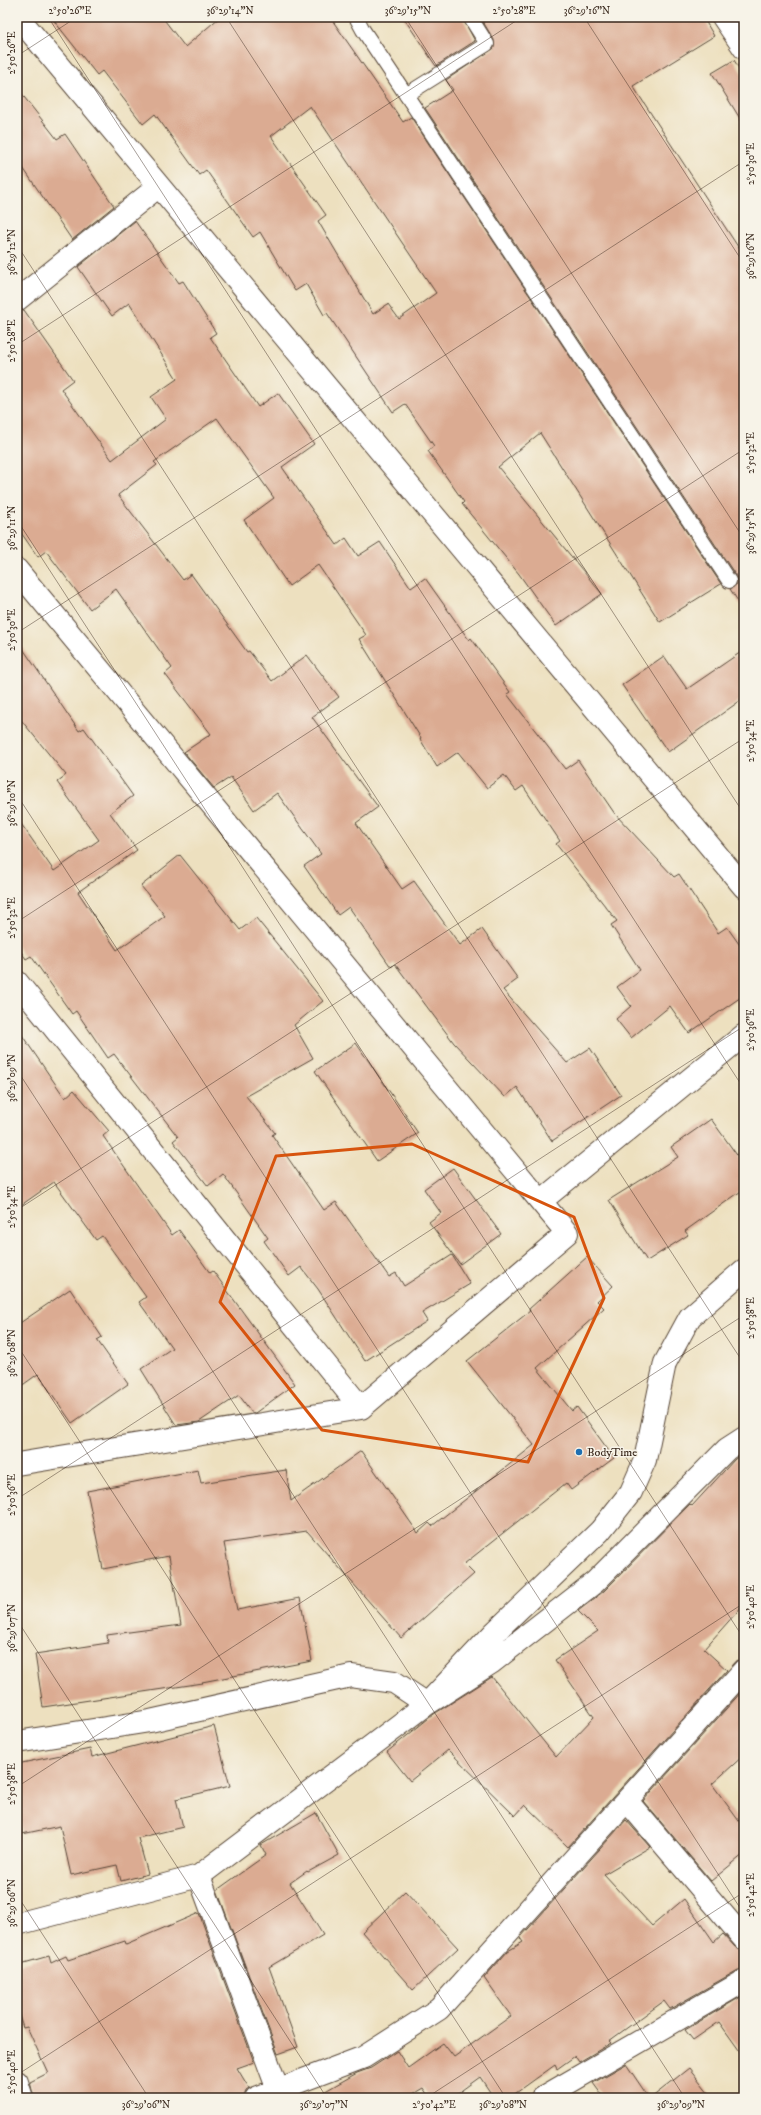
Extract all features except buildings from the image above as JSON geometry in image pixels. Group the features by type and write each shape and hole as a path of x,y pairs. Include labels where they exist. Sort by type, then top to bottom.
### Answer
{"street":[{"path":"18,17 744,887"},
{"path":"723,17 744,48"},
{"path":"17,300 160,186"},
{"path":"17,570 568,1233 361,1408 17,1464"},
{"path":"17,982 361,1408"},
{"path":"541,1201 744,1035"},
{"path":"427,1704 494,1633 600,1531 631,1492 645,1460 665,1363 690,1317 744,1270"},
{"path":"17,1924 199,1876 427,1704 491,1663 594,1582 727,1448 744,1438"},
{"path":"256,2098 364,2057 439,2009 744,1670"},
{"path":"17,1742 150,1722 351,1676 394,1682 427,1704"},
{"path":"627,1801 744,1939"},
{"path":"199,1876 278,2090"},
{"path":"542,2098 744,1981"},
{"path":"17,2082 22,2098"}],"lane":[{"path":"356,17 363,30 729,581"},
{"path":"406,95 487,44 470,17"}],"highlighted area":[{"path":"412,1144 574,1217 604,1298 528,1462 322,1430 220,1302 276,1156"}],"place":[{"name":"BodyTime","path":"579,1452"}]}
